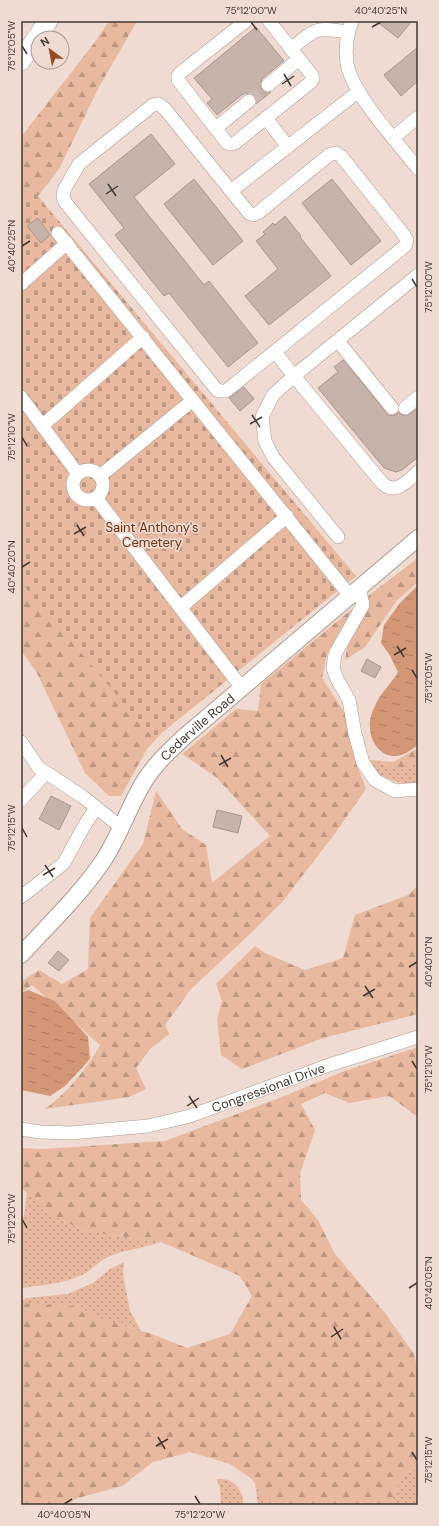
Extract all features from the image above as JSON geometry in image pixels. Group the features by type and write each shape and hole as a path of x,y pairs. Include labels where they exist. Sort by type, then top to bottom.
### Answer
{"highway":[{"path":"21,61 48,21"}],"main road":[{"name":"Cedarville Road","path":"21,954 93,875 122,828 142,786 151,771 164,756 418,538"}],"street":[{"path":"246,21 178,76 178,80 230,144 234,143 266,118 313,79 269,21"},
{"path":"268,85 295,54 311,32 350,26 347,63 352,79 366,103 418,169"},
{"path":"231,191 359,91"},
{"path":"216,128 249,101"},
{"path":"159,104 165,109 231,191 249,213 253,215 258,213 329,155 336,153 346,162 404,235 406,240 405,246 275,352 226,391 220,391 217,390 65,202 63,196 64,190 79,164 153,105 159,104"},
{"path":"393,138 418,117"},
{"path":"266,118 288,147"},
{"path":"58,232 287,516 355,592 363,605 335,654 333,668 337,679 349,700 355,734 363,763 376,780 395,791 418,789"},
{"path":"21,284 67,243"},
{"path":"338,537 273,457 264,441 262,417 273,395 294,376 418,276"},
{"path":"42,426 143,337"},
{"path":"338,341 398,408 418,397"},
{"path":"275,352 386,488 392,489 401,486 418,472"},
{"path":"21,397 26,409 42,426 78,474"},
{"path":"100,476 193,400"},
{"path":"87,470 96,472 100,476 103,485 100,494 96,498 86,500 74,492 73,483 78,474 87,470"},
{"path":"96,498 242,688"},
{"path":"181,607 287,516"},
{"path":"21,742 38,767 82,797 122,828"},
{"path":"21,800 46,773"},
{"path":"21,897 64,863 84,826 96,808"},
{"name":"Congressional Drive","path":"21,1129 40,1132 71,1133 148,1126 190,1116 329,1065 418,1037"}],"green space":[{"path":"109,21 137,21 99,87 59,169 21,218 21,137 95,42"},
{"name":"Saint Anthony's Cemetery","path":"32,189 356,576 154,739 21,582 21,201"},
{"path":"418,558 418,582 397,600 365,647 345,660 348,639 342,634 327,654 322,678 351,723 354,757 366,789 336,832 283,901 191,989 165,1025 169,1034 150,1049 136,1068 146,1089 129,1097 45,1109 61,1096 76,1080 100,1045 32,985 21,993 21,982 39,970 62,984 88,969 90,918 143,844 156,791 182,829 206,845 212,883 270,836 216,777 182,754 236,709 258,711 261,684 368,596"},
{"path":"21,566 188,704 147,749 121,796 109,796 85,773 37,673 21,650"},
{"path":"418,748 418,756 401,770 371,760 393,762"},
{"path":"418,756 418,783 397,782 368,767 371,760 401,770"},
{"path":"418,885 418,1014 323,1038 242,1069 221,1055 217,1019 222,1001 216,984 255,946 265,953 305,970 343,958 355,915 408,895"},
{"path":"418,1047 418,1117 389,1096 349,1103 325,1093 301,1104 315,1130 300,1173 301,1200 318,1220 335,1254 385,1313 414,1354 418,1372 418,1468 404,1474 389,1505 286,1505 266,1501 252,1479 230,1464 190,1452 153,1462 122,1486 78,1498 66,1505 21,1505 21,1303 75,1306 110,1322 152,1334 187,1348 230,1334 252,1296 240,1276 161,1242 84,1231 43,1210 21,1187 21,1148 42,1149 165,1141 282,1097 342,1072"},
{"path":"27,1193 43,1210 84,1231 161,1242 110,1256 86,1273 75,1278 52,1284 21,1288 21,1219 24,1216"},
{"path":"124,1262 123,1275 130,1311 141,1331 110,1322 21,1303 21,1301 27,1298 68,1294 93,1283 110,1269"},
{"path":"418,1468 418,1505 389,1505 404,1474"},
{"path":"217,1479 228,1480 236,1485 242,1495 243,1505 221,1505 220,1488"},
{"path":"255,1484 266,1501 286,1505 258,1505"}],"water":[{"path":"418,585 418,745 403,754 393,756 384,753 376,746 370,732 370,719 377,702 398,672 389,654 381,643 384,625 400,603"},
{"path":"28,990 55,1001 88,1037 90,1059 65,1086 50,1096 21,1090 21,993"}],"building":[{"path":"376,21 412,21 398,38"},
{"path":"256,27 284,61 262,79 260,86 262,90 266,93 271,92 256,104 257,100 255,96 251,93 243,94 217,115 207,103 212,99 194,78"},
{"path":"418,47 418,81 401,96 384,75"},
{"path":"151,134 175,164 134,197 204,285 209,281 258,343 228,367 169,293 164,296 115,235 124,228 89,184"},
{"path":"194,179 243,241 213,265 164,204"},
{"path":"332,179 381,241 351,265 302,203"},
{"path":"285,216 331,276 269,325 245,296 278,269 256,241 265,234 263,232 273,223 275,225"},
{"path":"38,218 50,235 41,243 27,226"},
{"path":"343,360 389,415 394,416 398,412 407,416 418,408 418,457 402,470 396,472 384,468 318,388 338,372 334,367"},
{"path":"244,387 254,399 240,411 229,398"},
{"path":"367,659 381,667 375,678 361,671"},
{"path":"51,796 71,806 59,830 39,819"},
{"path":"217,810 242,816 238,833 213,827"},
{"path":"58,951 69,960 59,971 48,963"}],"tunnel":[{"path":"249,101 268,85"}]}
